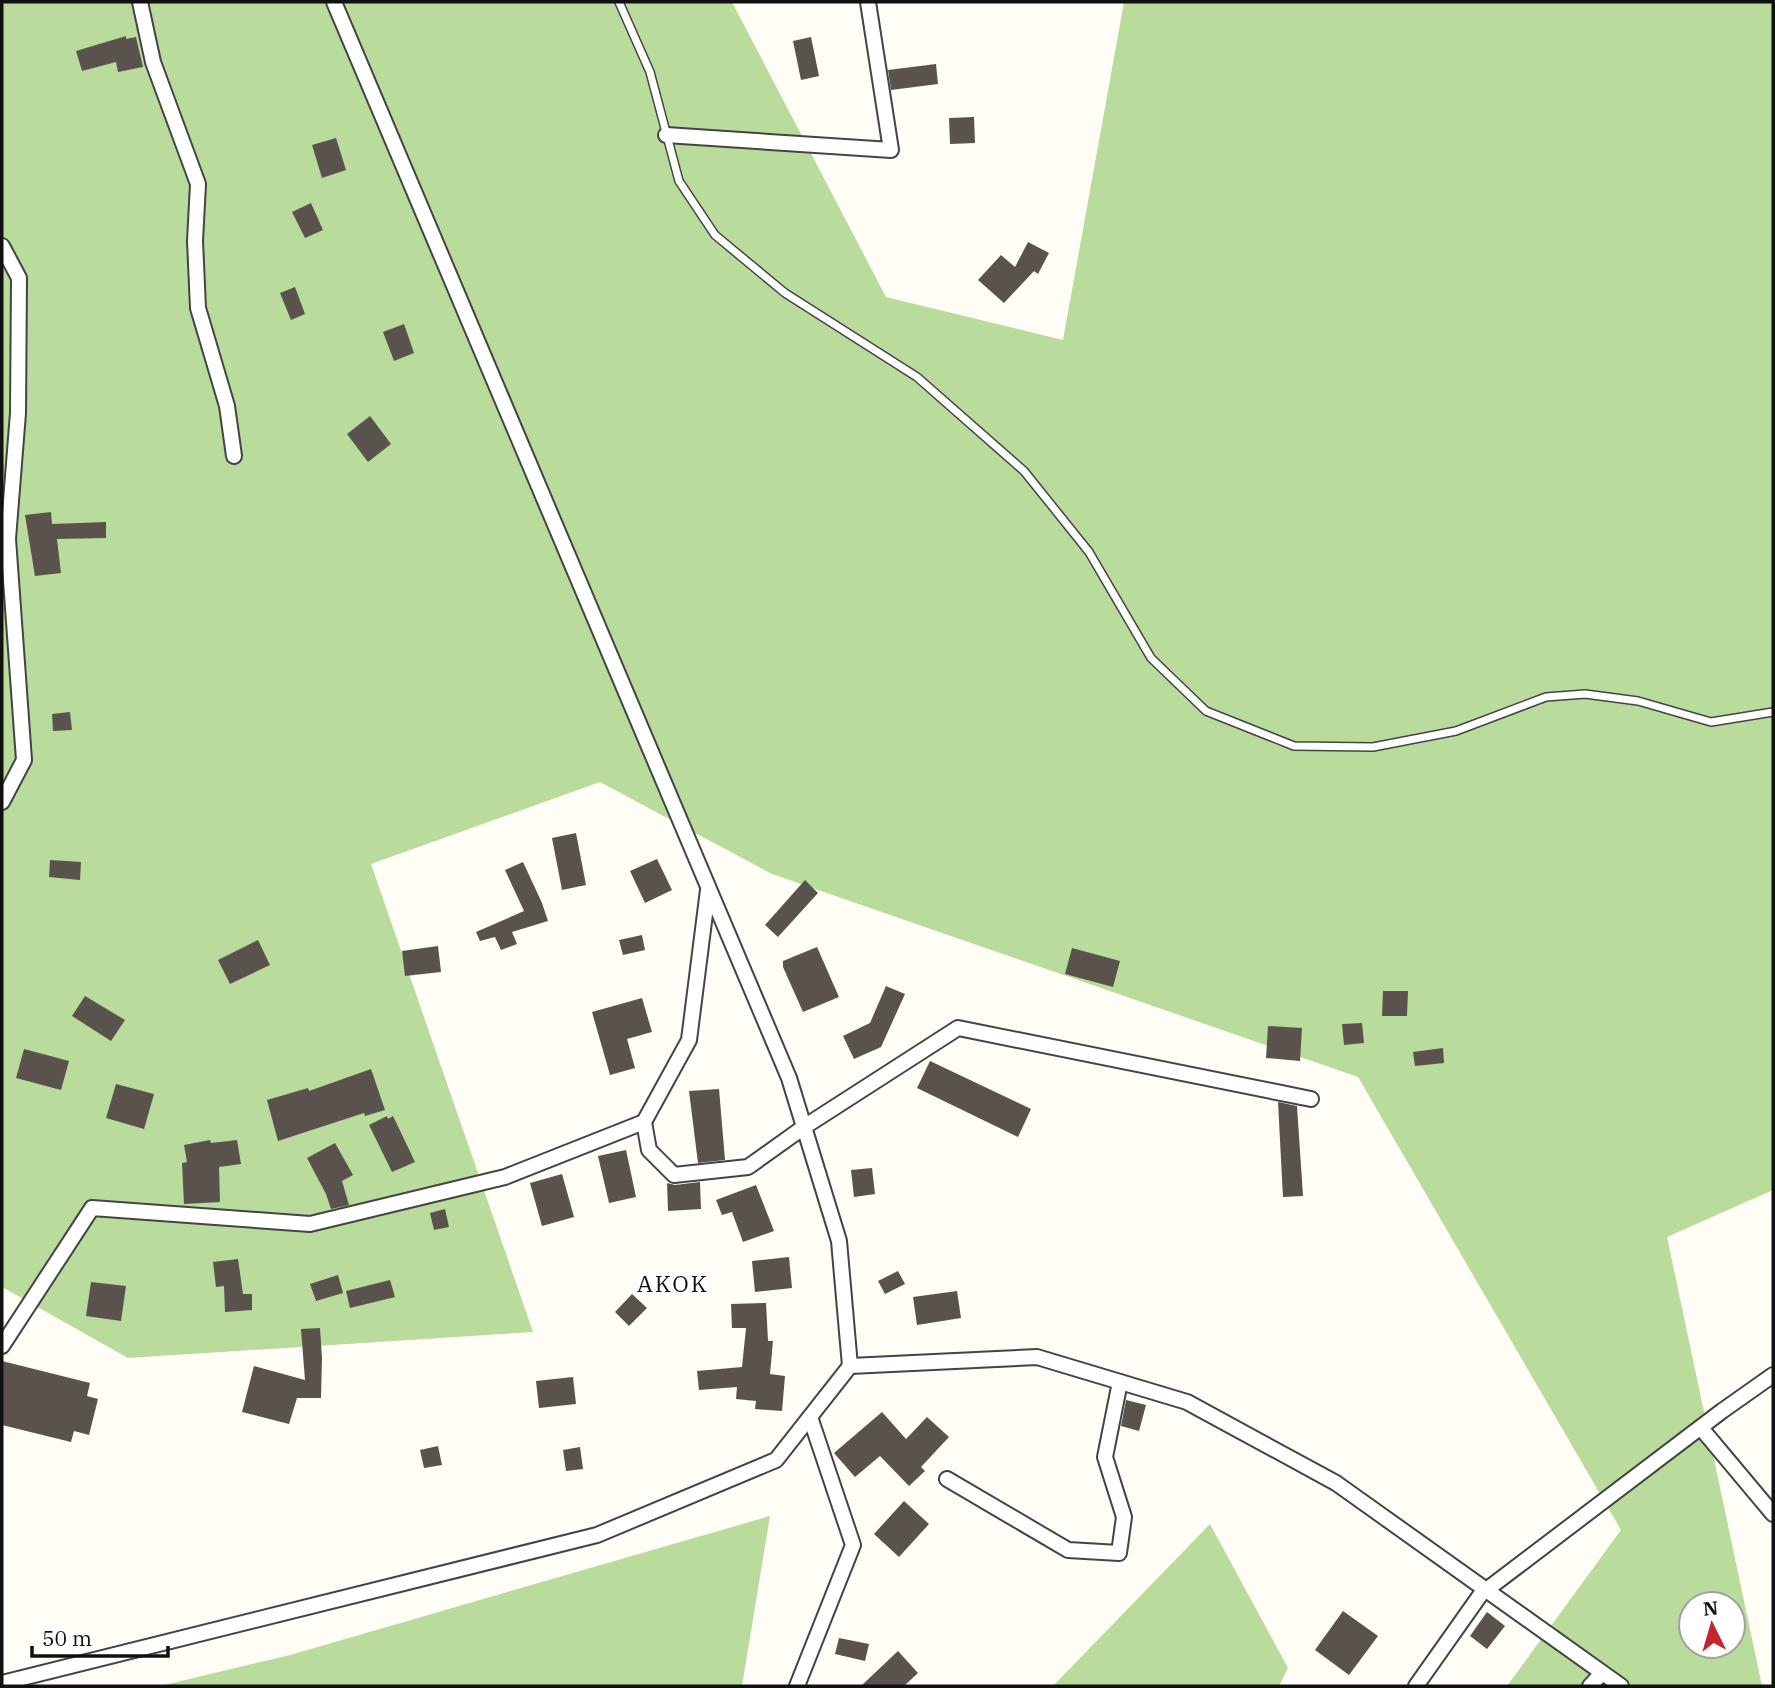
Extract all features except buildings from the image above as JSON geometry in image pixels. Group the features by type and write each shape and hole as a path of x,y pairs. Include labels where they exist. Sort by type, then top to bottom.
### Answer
{"street":[{"path":"140,2 153,62 198,184 195,241 198,308 227,406 234,456"},
{"path":"2,1683 597,1535 776,1460 850,1366 839,1241 789,1078 334,2"},
{"path":"666,135 891,150 868,2"},
{"path":"2,246 19,278 18,413 8,539 24,760 2,802"},
{"path":"708,887 689,1040 645,1122 649,1150 674,1175 748,1167 804,1127 958,1028 1311,1099"},
{"path":"2,1346 92,1208 310,1224 505,1177 645,1122"},
{"path":"850,1366 1037,1357 1187,1402 1336,1483 1621,1686"},
{"path":"1416,1686 1481,1594 1773,1375"},
{"path":"947,1479 1068,1550 1119,1553 1124,1517 1105,1457 1120,1382"},
{"path":"797,1686 853,1545 810,1417"},
{"path":"1701,1428 1773,1514"},
{"path":"1590,1686 1602,1673"}],"lane":[{"path":"619,2 650,72 679,181 715,236 785,293 917,377 1024,471 1089,552 1151,659 1206,711 1294,746 1373,747 1456,732 1546,697 1586,694 1638,701 1711,722 1773,712"}],"green space":[{"path":"2,2 732,2 886,297 1063,340 1124,2 1773,2 1773,1190 1667,1237 1742,1590 1677,1590 1677,1660 1747,1660 1747,1615 1762,1686 1507,1686 1621,1530 1358,1077 772,874 600,782 371,864 533,1332 128,1358 2,1287"},
{"path":"770,1516 742,1686 160,1686 290,1655"},
{"path":"1210,1524 1288,1668 1279,1686 1053,1686"}],"district":[{"name":"AKOK","path":"673,1284"}]}
